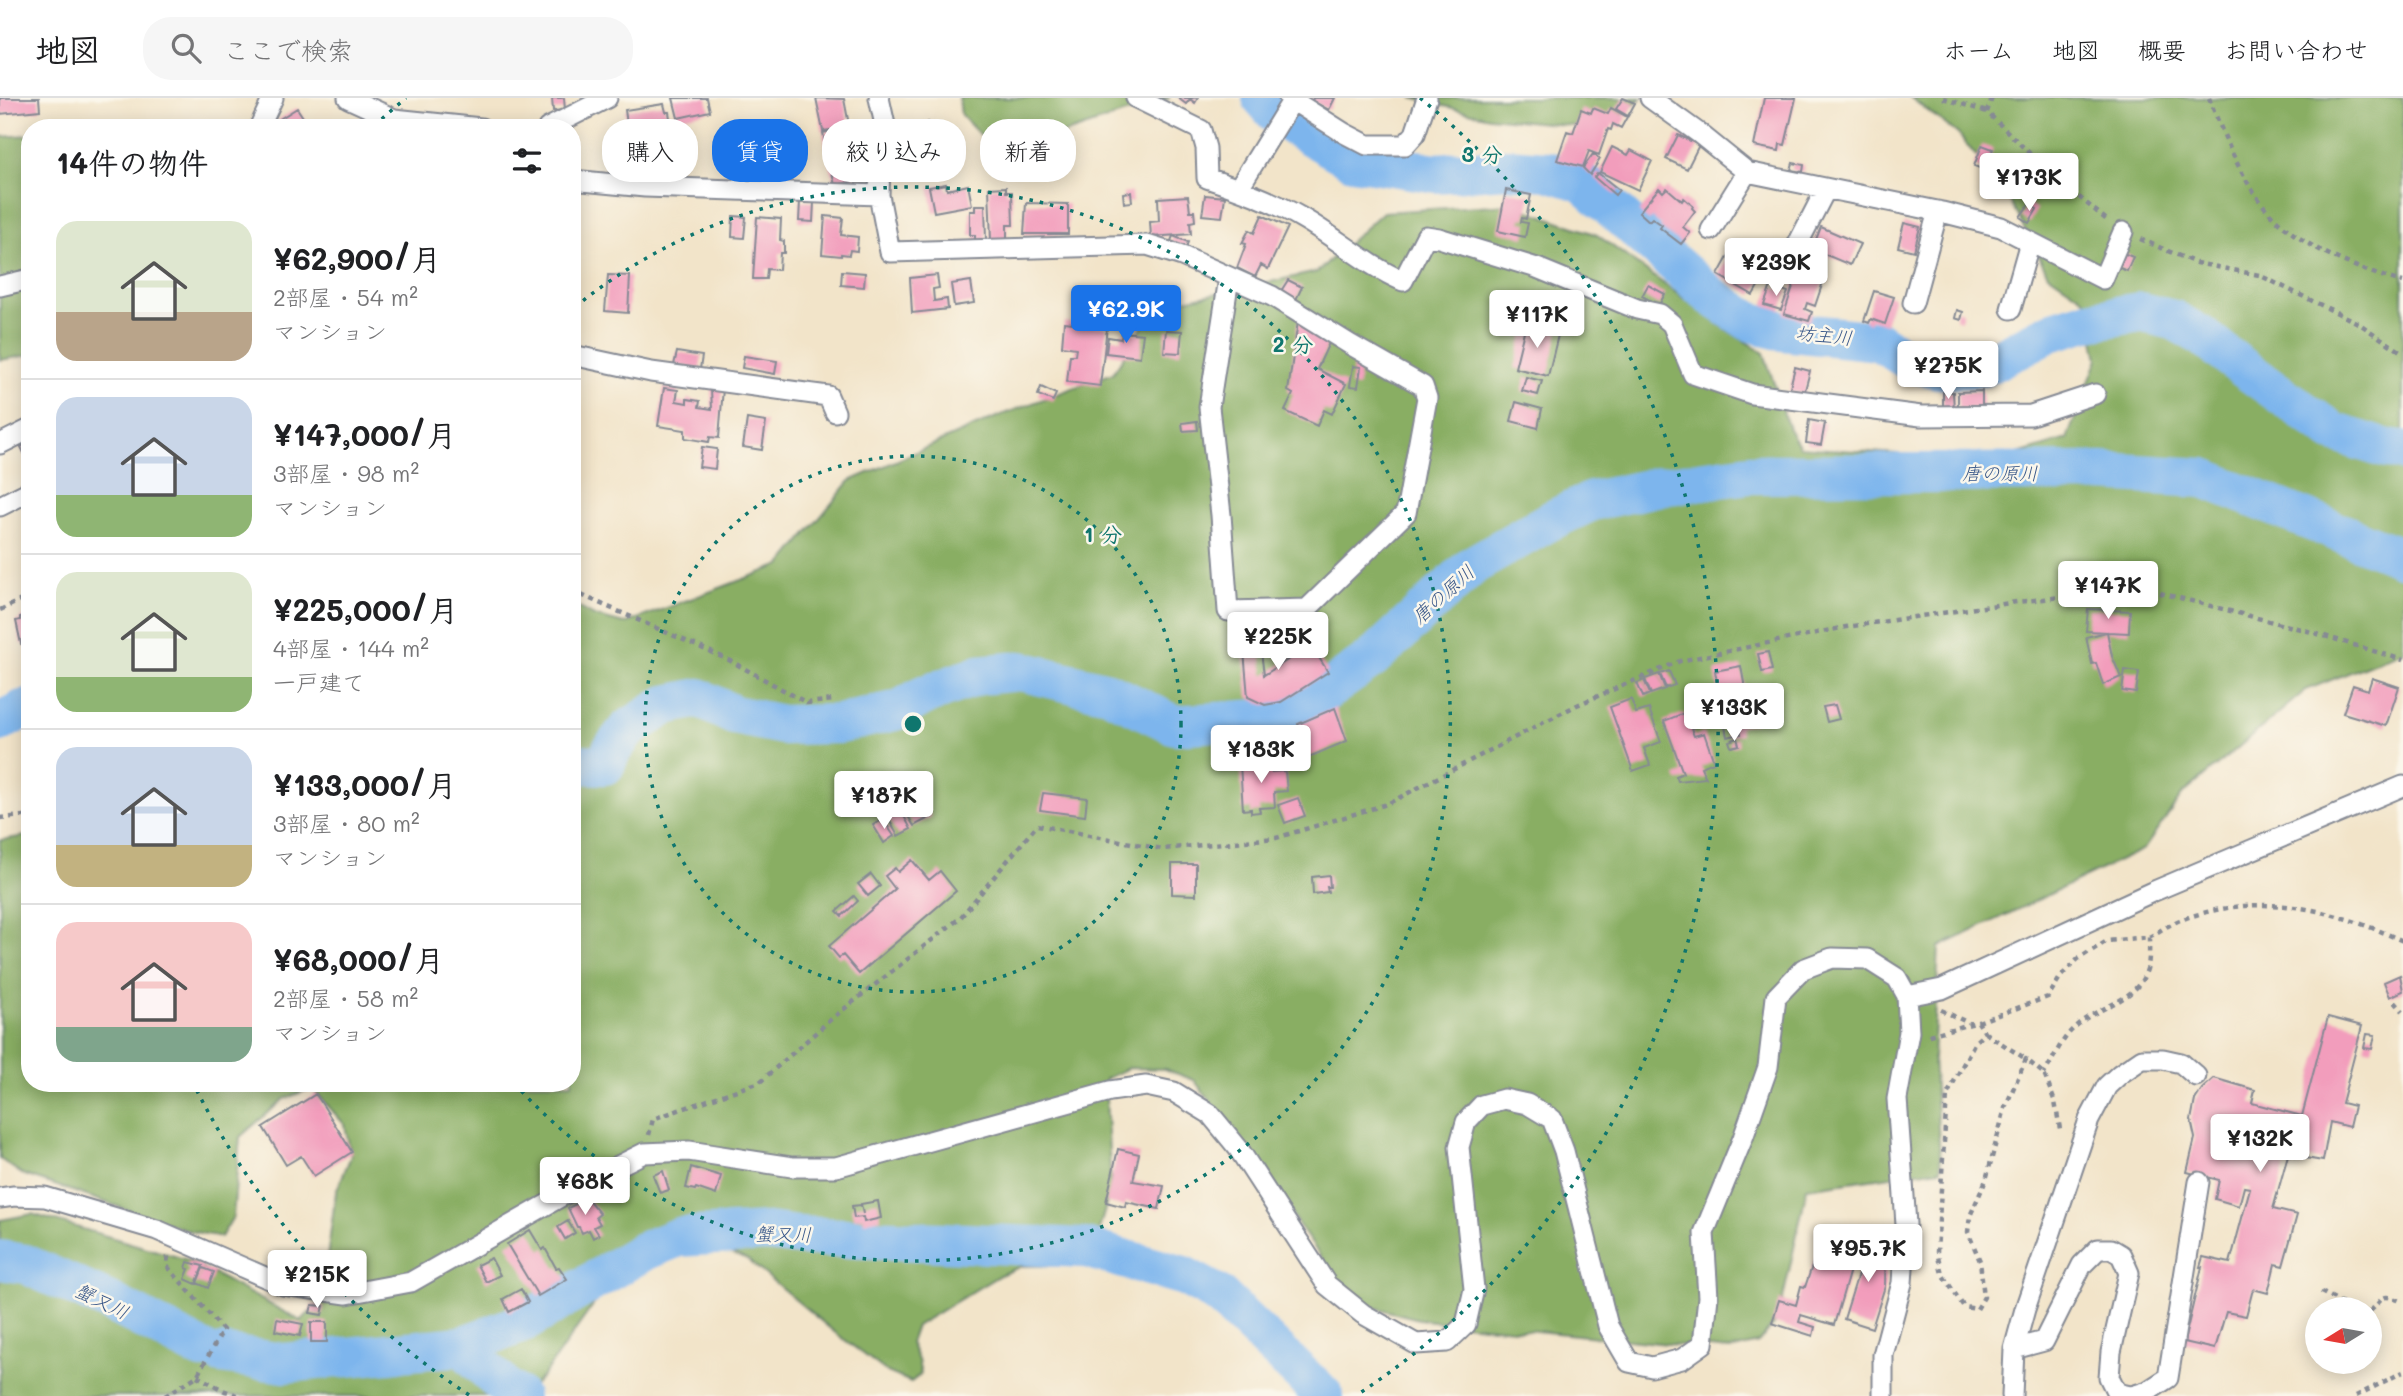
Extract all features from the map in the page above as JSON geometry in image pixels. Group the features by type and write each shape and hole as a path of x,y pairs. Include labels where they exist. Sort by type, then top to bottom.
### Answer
{"street":[{"path":"263,119 273,98"},
{"path":"348,98 394,119"},
{"path":"566,119 607,98"},
{"path":"879,98 887,134 880,166 879,195 890,252 1147,245 1182,256 1272,296 1350,345 1423,386 1427,398 1406,513 1307,609 1227,611 1209,407 1229,278"},
{"path":"1136,98 1201,130 1206,148 1207,178 1302,218 1382,272 1403,281 1426,236 1537,268 1637,309 1660,314 1672,324 1693,374 1752,394 1908,415 1961,417 2031,415 2095,394"},
{"path":"1238,189 1291,99 1367,145 1405,145 1415,134 1427,98"},
{"path":"1650,98 1700,134 1747,173 1938,211 2001,227 2102,279 2123,232"},
{"path":"1711,230 1747,173"},
{"path":"581,181 645,187 879,195"},
{"path":"1792,254 1826,189"},
{"path":"1913,303 1938,211"},
{"path":"2011,309 2030,242"},
{"path":"0,286 21,281"},
{"path":"581,357 651,372 828,396 835,412"},
{"path":"0,444 21,434"},
{"path":"0,506 21,496"},
{"path":"1907,996 1941,989 2152,892 2403,786"},
{"path":"0,1198 45,1197 169,1235 284,1286 347,1293 411,1282 590,1180 644,1153 689,1151 792,1167 836,1167 1110,1091 1146,1086 1174,1091 1210,1114 1238,1149 1327,1285 1363,1314 1416,1343 1447,1342 1466,1324 1474,1289 1459,1147 1466,1122 1482,1105 1504,1100 1527,1104 1552,1119 1564,1151 1608,1326 1629,1362 1652,1367 1682,1359 1703,1344 1708,1297 1704,1233 1743,1138 1768,1067 1776,997 1802,969 1832,958 1867,959 1897,978 1907,996 1908,1040 1897,1099 1906,1224 1902,1283 1883,1355 1883,1396"},
{"path":"2012,1396 2014,1349 2025,1309 2089,1120 2107,1086 2142,1059 2163,1059 2181,1063 2196,1076"},
{"path":"2014,1349 2043,1341 2082,1265 2098,1249 2111,1249 2121,1255 2129,1273 2111,1352 2109,1377 2117,1393 2131,1396 2148,1391 2168,1378 2199,1182"}],"path":[{"path":"1943,98 1987,112 2050,173 2123,232 2196,262 2259,275 2358,323 2403,353"},
{"path":"1987,112 1992,98"},
{"path":"2209,98 2243,175 2280,224 2329,255 2403,282"},
{"path":"644,1153 653,1119 760,1082 830,1020 960,918 1037,825 1162,849 1276,838 1387,804 1577,705 1680,661 1846,627 2017,602 2141,588 2308,631 2403,660"},
{"path":"581,595 729,660 807,703 834,700"},
{"path":"0,610 21,600"},
{"path":"0,818 21,816"},
{"path":"1908,1040 1978,1022 2048,997 2061,976 2078,959 2107,941 2149,937 2180,920 2230,906 2262,904 2325,912 2370,926 2403,942"},
{"path":"2044,1074 2071,1030 2089,1016 2131,995 2141,984 2148,968 2149,937"},
{"path":"2395,1002 2403,1011"},
{"path":"1978,1022 1985,1033 2044,1074 2055,1102 2060,1129"},
{"path":"1985,1033 1975,1042 1947,1095 1937,1252 1942,1274 1964,1307 1977,1308 1983,1297 1980,1261 1968,1232 1970,1216 1986,1180 2005,1108 2026,1059"},
{"path":"165,1396 197,1376 223,1330 167,1266 169,1235"},
{"path":"2320,1292 2330,1297"},
{"path":"2382,1298 2388,1296 2403,1302"},
{"path":"2356,1396 2403,1373"},
{"path":"197,1376 225,1391 242,1396"}],"green space":[{"path":"959,98 1170,98 1076,130 1076,119 980,119 980,135 961,115"},
{"path":"1412,98 1641,98 1617,120 1594,128 1489,117"},
{"path":"1911,98 2403,98 2403,651 2306,690 2182,795 2144,849 1939,947 1933,1059 1941,1169 1807,1188 1779,1317 1758,1343 1730,1350 1423,1320 1372,1307 1344,1290 1194,1080 1165,1069 1128,1068 1105,1079 1111,1188 1091,1258 1076,1265 1022,1266 1000,1275 916,1326 910,1343 921,1374 911,1382 887,1372 748,1260 699,1241 683,1243 601,1294 543,1376 523,1396 0,1396 0,1220 32,1214 188,1260 301,1321 321,1301 336,1192 351,1156 345,1125 316,1092 581,1092 581,609 594,616 624,624 781,565 850,481 1001,415 1113,373 1156,306 1317,272 1383,212 1510,204 1597,235 1727,330 1764,353 1789,429 1800,447 1995,461 2067,439 2098,359 2086,300 2048,274 2005,191 1958,134"},
{"path":"21,136 21,356 0,360 0,137"},
{"path":"21,837 21,1092 302,1092 284,1099 240,1137 233,1217 221,1237 190,1231 22,1174 0,1159 0,840"}],"building":[{"path":"0,98 39,98 40,110 0,114"},
{"path":"552,98 564,98 565,110 553,111"},
{"path":"673,98 707,98 710,111 678,118"},
{"path":"816,98 844,99 848,119 822,119 822,126"},
{"path":"1178,98 1198,98 1195,103 1190,99 1186,104"},
{"path":"1313,98 1335,98 1329,110 1312,101"},
{"path":"1623,98 1635,103 1628,116 1616,109"},
{"path":"1764,98 1796,98 1785,145 1780,144 1779,151 1754,146"},
{"path":"664,104 670,119 626,119 625,110"},
{"path":"297,108 304,119 280,119"},
{"path":"1593,108 1608,114 1611,108 1627,117 1621,128 1613,124 1611,130 1608,129 1599,155 1589,151 1583,167 1557,160 1567,131 1573,133 1581,109 1591,113"},
{"path":"1678,135 1699,145 1687,169 1666,159"},
{"path":"1982,145 1993,149 1985,170 1974,166"},
{"path":"1612,147 1628,155 1631,150 1652,161 1638,190 1600,172"},
{"path":"1593,154 1600,159 1590,175 1583,168"},
{"path":"1793,163 1804,165 1803,172 1791,170"},
{"path":"1598,173 1619,190 1615,195 1594,177"},
{"path":"946,184 947,190 968,185 972,205 934,212 929,187"},
{"path":"1006,187 1006,192 1012,192 1013,225 1007,225 1007,241 991,241 989,188"},
{"path":"1659,188 1663,192 1667,188 1682,201 1684,198 1695,211 1683,227 1690,233 1681,244 1660,228 1662,225 1652,218 1649,221 1639,212"},
{"path":"1506,190 1531,195 1526,219 1522,218 1521,222 1528,223 1525,237 1498,231"},
{"path":"1131,192 1132,202 1124,203 1123,193"},
{"path":"1205,195 1225,197 1222,217 1202,215"},
{"path":"1188,196 1190,211 1194,211 1195,221 1190,222 1191,234 1151,237 1150,222 1159,221 1158,198"},
{"path":"800,201 814,202 813,222 799,221"},
{"path":"1026,203 1068,204 1068,234 1024,234"},
{"path":"2029,204 2037,209 2029,223 2020,217"},
{"path":"975,205 985,205 986,240 975,240 975,235 970,235 970,211 975,211"},
{"path":"1262,215 1288,227 1268,269 1261,265 1255,277 1237,268 1246,244 1242,243 1249,230 1254,233"},
{"path":"733,216 746,217 744,238 732,237"},
{"path":"825,216 843,218 841,235 858,237 857,251 850,250 849,255 841,256 822,254"},
{"path":"757,217 781,219 780,240 784,241 784,253 780,253 779,270 767,269 766,279 753,279"},
{"path":"1904,223 1920,227 1914,251 1898,247"},
{"path":"1821,227 1860,244 1850,265 1812,249"},
{"path":"1173,236 1188,242 1186,247 1171,241"},
{"path":"1762,241 1778,251 1753,295 1718,275 1733,248 1741,252 1746,243 1757,249"},
{"path":"2123,253 2133,257 2127,271 2117,267"},
{"path":"842,271 865,273 864,287 841,285"},
{"path":"1798,271 1824,279 1815,306 1807,303 1805,309 1812,312 1809,321 1784,314"},
{"path":"608,275 630,276 628,313 605,311"},
{"path":"937,275 939,288 933,289 934,301 947,299 948,309 912,313 910,278"},
{"path":"1288,280 1302,287 1295,302 1279,294"},
{"path":"971,281 974,303 954,306 951,284"},
{"path":"1648,285 1665,294 1659,305 1642,296"},
{"path":"1771,286 1788,292 1781,310 1764,305"},
{"path":"1874,291 1894,297 1885,324 1871,319 1869,323 1864,321"},
{"path":"1957,310 1963,312 1961,320 1955,318"},
{"path":"1298,321 1330,341 1317,369 1346,384 1332,414 1324,410 1317,426 1285,411 1293,394 1288,391"},
{"path":"1064,322 1107,327 1100,386 1067,382 1070,355 1075,355 1076,348 1062,346"},
{"path":"1526,323 1559,331 1548,376 1515,368"},
{"path":"1166,330 1182,331 1180,353 1164,352"},
{"path":"1122,332 1143,334 1140,357 1106,353 1108,337 1121,339"},
{"path":"677,352 702,356 700,369 674,365"},
{"path":"744,356 777,361 775,374 742,368"},
{"path":"1353,366 1361,367 1358,387 1350,386"},
{"path":"1795,367 1810,371 1804,394 1789,391"},
{"path":"1526,377 1542,381 1538,395 1522,391"},
{"path":"1041,387 1056,394 1053,401 1038,395"},
{"path":"664,388 678,390 676,401 700,401 699,407 712,409 711,389 723,388 719,438 710,437 709,442 685,438 685,430 658,426"},
{"path":"1982,391 1982,408 1958,409 1958,392"},
{"path":"1943,392 1953,392 1954,410 1943,410"},
{"path":"1516,402 1542,409 1538,428 1511,421"},
{"path":"747,419 766,422 762,450 743,447"},
{"path":"1809,420 1825,423 1821,445 1806,443"},
{"path":"1197,421 1198,430 1183,431 1182,423"},
{"path":"702,447 717,449 715,469 699,467"},
{"path":"2088,609 2130,611 2129,633 2086,631"},
{"path":"20,617 21,644 16,621 20,620"},
{"path":"1242,628 1258,628 1264,675 1311,645 1328,672 1281,702 1265,705 1248,697"},
{"path":"2107,632 2112,656 2121,677 2103,685 2096,663 2092,664 2086,637"},
{"path":"1768,652 1772,670 1762,672 1758,654"},
{"path":"1741,666 1746,694 1751,693 1757,723 1740,726 1741,734 1727,737 1715,671"},
{"path":"2125,670 2139,672 2136,693 2122,691"},
{"path":"1669,671 1675,685 1666,688 1660,674"},
{"path":"1659,674 1665,689 1651,694 1645,679"},
{"path":"2372,678 2399,687 2386,726 2343,713 2353,685 2368,690"},
{"path":"1644,680 1650,694 1643,697 1637,683"},
{"path":"1631,699 1636,713 1649,709 1661,742 1644,748 1650,765 1633,771 1610,707"},
{"path":"1835,705 1839,719 1827,722 1823,707"},
{"path":"1335,708 1347,741 1307,758 1298,724"},
{"path":"1684,713 1687,719 1694,717 1697,726 1691,728 1694,736 1704,733 1714,762 1701,767 1706,778 1678,781 1676,776 1683,773 1664,721"},
{"path":"1737,738 1739,745 1731,747 1729,741"},
{"path":"1292,746 1294,756 1288,757 1285,748"},
{"path":"1270,761 1271,772 1285,771 1287,791 1274,792 1275,807 1259,808 1260,812 1251,813 1251,809 1243,810 1240,764"},
{"path":"891,792 911,829 898,836 879,802"},
{"path":"1043,793 1087,798 1085,816 1040,810"},
{"path":"1298,798 1305,816 1285,823 1278,805"},
{"path":"907,801 912,811 907,814 901,804"},
{"path":"925,806 931,817 914,826 908,816"},
{"path":"883,819 894,836 884,843 873,825"},
{"path":"912,860 929,880 940,871 956,891 859,974 843,955 839,958 829,946 895,889 885,876 895,868 898,872"},
{"path":"1172,864 1196,864 1196,895 1172,894"},
{"path":"871,874 880,886 868,896 858,884"},
{"path":"1329,875 1328,892 1313,894 1312,877"},
{"path":"854,896 858,901 842,916 837,911"},
{"path":"2400,975 2403,991 2390,997 2384,982"},
{"path":"2328,1017 2362,1026 2342,1103 2354,1106 2349,1127 2330,1122 2323,1161 2288,1155 2273,1209 2297,1215 2283,1266 2275,1264 2268,1293 2253,1289 2246,1316 2226,1312 2215,1349 2184,1342 2203,1257 2230,1263 2250,1188 2244,1187 2239,1206 2215,1199 2219,1180 2187,1172 2195,1138 2191,1120 2195,1100 2214,1078 2255,1090 2252,1103 2302,1116"},
{"path":"2367,1034 2375,1035 2372,1049 2364,1048"},
{"path":"316,1094 352,1152 314,1176 301,1156 286,1165 263,1127"},
{"path":"1118,1149 1139,1154 1133,1181 1164,1186 1159,1209 1126,1202 1125,1207 1106,1202"},
{"path":"691,1167 721,1176 716,1195 696,1188 686,1188"},
{"path":"663,1171 669,1190 660,1193 653,1175"},
{"path":"587,1198 600,1214 596,1217 600,1224 594,1227 599,1235 593,1238 589,1230 582,1233 577,1227 568,1208"},
{"path":"878,1201 881,1218 864,1222 863,1217 854,1218 852,1206 861,1205 863,1214 861,1204"},
{"path":"568,1221 575,1233 565,1239 558,1227"},
{"path":"530,1230 542,1250 545,1248 556,1268 559,1267 567,1279 538,1296 507,1244"},
{"path":"1824,1231 1846,1237 1843,1245 1856,1249 1834,1325 1801,1315 1799,1322 1815,1327 1813,1336 1772,1323 1779,1300 1796,1305"},
{"path":"1865,1239 1886,1242 1885,1286 1872,1328 1844,1319 1860,1268 1857,1267"},
{"path":"491,1258 500,1275 486,1282 477,1265"},
{"path":"188,1262 203,1266 196,1284 185,1279 189,1269 186,1268"},
{"path":"203,1268 214,1272 208,1288 197,1283"},
{"path":"521,1289 528,1302 509,1312 503,1299"},
{"path":"312,1305 324,1306 322,1315 310,1313"},
{"path":"277,1319 303,1324 300,1336 275,1331"},
{"path":"311,1322 327,1322 327,1342 311,1342"}],"waterway":[{"name":"坊主川","path":"1262,98 1275,113"},
{"name":"坊主川","path":"1293,126 1352,160 1436,173 1508,168 1547,171 1582,182 1710,295 1749,321 1782,331 1878,341 1914,364 1943,370 1983,367 2050,332 2083,322 2140,312 2174,320 2202,336 2333,432 2387,449 2403,451"},
{"name":"唐の原川","path":"581,764 605,765 611,751 627,730 666,705 699,698 734,715 783,725 839,724 899,710 923,696 979,675 1021,671 1108,692 1175,725 1273,718 1301,709 1372,659 1473,565 1550,521 1592,501 1661,486 1750,474 2102,472 2204,478 2403,558"},
{"name":"唐の原川","path":"0,722 21,711"},
{"name":"蟹又川","path":"221,1354 284,1363 462,1346 523,1323 644,1251 679,1237 768,1232 798,1236 1085,1248 1184,1276 1219,1295 1324,1396"},
{"name":"蟹又川","path":"0,1260 25,1264 112,1303 202,1350"},
{"path":"462,1346 518,1396"}]}
